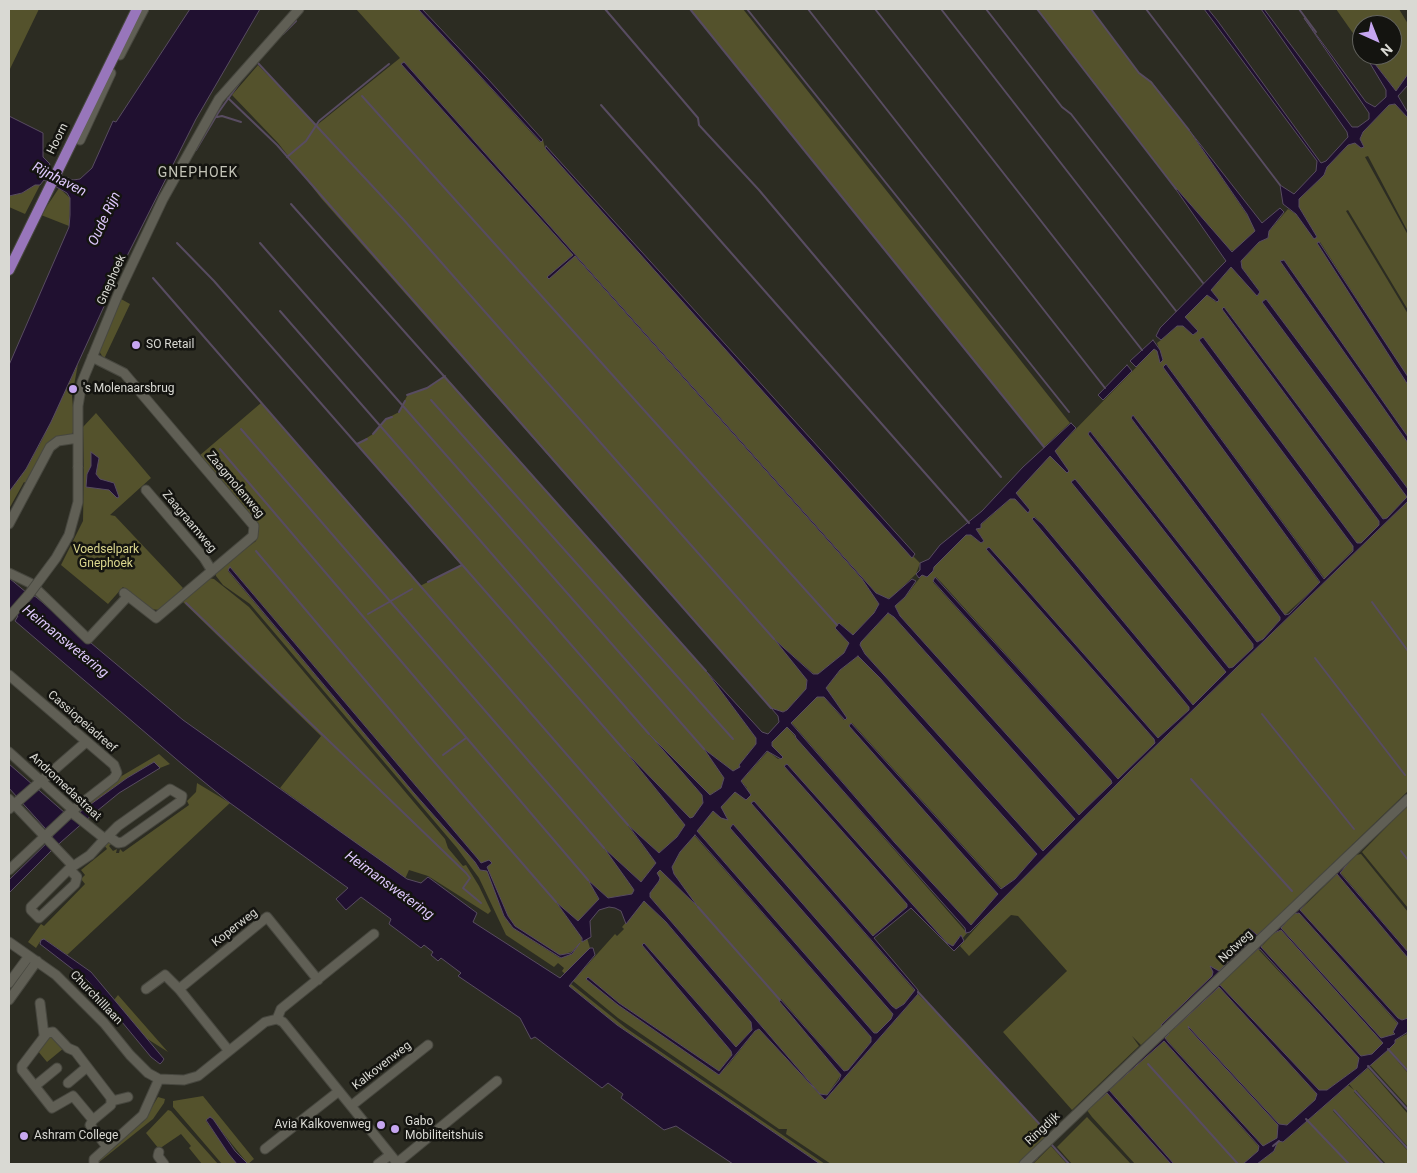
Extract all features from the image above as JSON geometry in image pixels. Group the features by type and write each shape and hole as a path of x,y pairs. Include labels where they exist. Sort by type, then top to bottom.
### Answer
{"main road":[{"name":"Hoorn","path":"9,270 60,164 107,74 137,9"}],"street":[{"name":"Hoorn","path":"129,29 144,9"},
{"name":"Gnephoek","path":"9,617 56,558 69,534 78,502 78,400 82,382 119,292 163,199 219,99 299,9"},
{"name":"Hoorn","path":"80,140 107,74"},
{"name":"Zaagmolenweg","path":"9,573 30,583 88,639 126,595 156,618 253,536 254,526 124,373 92,357"},
{"path":"9,524 50,447 58,441 78,438"},
{"name":"Zaagraamweg","path":"146,490 204,558 212,571"},
{"name":"Cassiopeiadreef","path":"9,675 114,765 117,774 9,870"},
{"path":"86,742 42,780 10,804 47,836 61,852 71,868 77,877 75,884 40,918 31,910 30,907 71,868 124,821 170,789 182,796 182,801 123,842 118,843 106,838"},
{"name":"Andromedastraat","path":"9,752 42,780 72,813 106,838"},
{"name":"Notweg","path":"1080,1112 1408,799"},
{"name":"Koperweg","path":"178,989 267,917 318,980"},
{"path":"94,1164 94,1158 143,1115 159,1078 184,1080 198,1076 265,1022 277,1019 282,1009 374,934"},
{"name":"Churchilllaan","path":"9,942 37,961 79,996 148,1073 159,1078"},
{"path":"9,983 29,956"},
{"path":"9,1000 37,961"},
{"path":"146,989 165,975 229,1051"},
{"path":"40,1002 44,1035"},
{"name":"Kalkovenweg","path":"277,1019 283,1022 397,1164"},
{"path":"93,1120 73,1096 52,1108 22,1070 22,1066 44,1035 53,1032 68,1048 75,1051 112,1101"},
{"name":"Kalkovenweg","path":"351,1106 428,1045"},
{"path":"68,1083 87,1067"},
{"path":"35,1086 57,1068"},
{"path":"397,1164 497,1081"},
{"name":"Kalkovenweg","path":"265,1149 339,1091"},
{"path":"107,1147 91,1128 93,1120 108,1108 112,1101 128,1097"},
{"name":"Ringdijk","path":"1024,1164 1080,1112"},
{"path":"159,1152 158,1156 164,1164"},
{"path":"378,1164 390,1155"}],"green space":[{"path":"9,9 39,9 9,71"},
{"path":"356,9 418,9 540,142 543,140 545,148 912,557 920,563 916,574 892,597 886,599 876,593 404,62 418,83 573,255 548,277 575,256 862,579 879,604 874,613 853,635 839,623 835,628 849,643 844,653 818,674 814,674 777,642 807,679 806,689 787,710 783,712 771,708 321,198 278,143 232,95 258,65 317,125 400,58"},
{"path":"690,9 743,9 1070,423 1044,447"},
{"path":"1037,9 1091,9 1139,73 1152,82 1189,130 1256,228 1235,251 1229,250 1170,181"},
{"path":"1336,9 1399,9 1408,24 1408,74 1396,91 1376,65 1402,65 1402,15 1352,15 1352,32"},
{"path":"1395,104 1408,118 1408,232 1368,156 1365,157 1408,235 1408,310 1348,210 1346,211 1408,314 1408,378 1320,242 1317,243 1408,385 1408,437 1284,260 1280,261 1408,443 1408,489 1266,299 1262,302 1407,497 1387,518 1383,519 1224,307 1222,309 1379,521 1379,525 1361,543 1357,543 1203,337 1200,341 1353,546 1353,550 1325,579 1166,364 1164,366 1320,583 1285,615 1133,416 1131,418 1280,617 1280,620 1263,639 1257,642 1091,432 1088,433 1253,644 1253,648 1233,667 1229,668 1074,479 1227,672 1193,705 1035,517 1033,519 1189,707 1189,710 1158,738 1007,567 986,549 1154,739 1155,743 1118,779 941,582 936,577 933,582 1111,780 1112,783 1079,815 900,616 895,606 905,597 922,575 933,571 934,567 966,535 971,535 981,543 984,541 976,529 1010,499 1015,499 1029,513 1016,493 1025,481 1154,349 1157,350 1160,362 1163,360 1157,343 1177,326 1183,326 1193,335 1197,332 1185,317 1207,295 1216,302 1219,300 1211,290 1231,267 1257,295 1260,292 1242,268 1241,261 1259,242 1268,238 1269,231 1288,209 1296,214 1314,238 1317,237 1299,207 1299,199 1324,175 1327,167 1348,145 1360,139 1363,132 1389,105"},
{"path":"35,184 40,185 25,214 9,207 9,196 22,193"},
{"path":"59,188 70,198 69,226 41,215"},
{"path":"121,299 130,304 104,359 99,351"},
{"path":"78,364 72,396 75,430 70,436 63,436 27,484 24,482 9,509 9,492 26,469 42,440"},
{"path":"445,376 706,671 756,738 756,744 739,765 740,767 733,771 705,750 724,778 721,788 710,795 654,739 702,795 703,803 693,818 689,818 628,755 685,825 677,837 659,853 628,826 656,863 641,882 607,851 634,890 632,894 608,898 590,882 599,900 578,921 558,905 582,938 581,941 587,938 590,948 565,974 562,971 564,968 558,963 554,967 506,935 479,878 457,848 250,604 223,585 216,576 216,571 256,541 259,527 250,514 199,456 261,403 420,586 461,565 357,444 373,434 386,419 399,412 408,394 427,388","holes":["231,568 481,863 491,862 487,867 508,916 515,926 556,954 563,955 573,951 572,954 560,958 513,928 504,916 487,870 480,870 414,793 228,571"]},
{"name":"Voedselpark Gnephoek","path":"96,413 151,478 110,515 115,516 183,588 160,610 148,609 123,587 108,604 61,565 83,521 83,427"},
{"path":"1408,501 1408,791 1278,916 1273,925 1271,923 1257,935 1249,928 1254,937 1219,971 1211,967 1214,973 1212,976 1162,1025 1163,1028 1156,1034 1155,1032 1141,1045 1132,1036 1139,1046 1072,1110 1003,1032 1067,971 1018,916 1011,915 969,956 960,946 998,902"},
{"path":"208,578 214,579 249,607 445,839 448,848 463,866 466,865 479,886 491,911 488,914 428,876 409,870 405,879 280,788 321,736 181,600"},
{"path":"888,613 894,617 1075,819 1043,851 865,654 860,645 861,642"},
{"path":"858,656 880,678 1037,854 1015,879 1002,889 852,723 849,725 998,894 971,925 895,843 791,722 817,697 824,697 844,720 847,719 826,688 840,670"},
{"path":"787,727 967,933 963,938 960,936 953,946 947,943 786,764 785,767 907,904 907,907 873,936 754,802 752,804 915,991 904,1004 896,1009 733,825 893,1014 891,1019 877,1033 874,1033 697,831 711,813 721,807 735,791 743,798 747,788 741,781 768,751 778,759 783,757 772,746 772,742"},
{"path":"159,754 170,764 160,768 154,762 127,778 80,812 80,809 120,777"},
{"path":"197,783 230,803 67,955 46,940 41,940 36,948 28,942 41,924 44,926 85,884 81,879 85,875 81,870 107,849 104,845 109,841 112,843 109,846 113,851 117,849 116,853 119,853 120,849 123,852 189,805 187,801 196,792"},
{"path":"1408,805 1408,908 1362,852"},
{"path":"694,835 871,1037 871,1042 848,1070 844,1071 781,999 779,1001 841,1075 827,1095 820,1094 650,897 650,893 659,881 657,873 660,869 696,905 674,874 672,867 680,852"},
{"path":"1361,854 1408,912 1408,952 1340,872 1356,855"},
{"path":"1337,874 1408,958 1408,1018 1402,1020 1398,1018 1300,910"},
{"path":"644,901 666,922 751,1022 752,1030 736,1047 644,943 642,945 731,1051 732,1055 719,1071 587,979 618,1005 718,1074 729,1064 755,1031 759,1029 825,1100 918,994 965,1041 1049,1136 1019,1164 831,1164 786,1134 787,1129 779,1129 618,1018 573,981 615,934 617,936 624,929 622,927"},
{"path":"1299,913 1398,1024 1392,1037 1381,1038 1281,928 1293,914"},
{"path":"1281,930 1383,1043 1372,1054 1361,1056 1261,947 1273,934"},
{"path":"1258,949 1360,1058 1357,1068 1327,1090 1319,1090 1219,984"},
{"path":"571,984 626,1028 825,1164 820,1164 617,1025 569,986"},
{"path":"1219,987 1317,1094 1315,1100 1287,1125 1279,1124 1188,1026 1278,1125 1283,1142 1348,1085 1354,1090 1349,1084 1368,1068 1408,1114 1408,1147 1356,1090 1354,1092 1408,1151 1408,1164 1386,1164 1334,1109 1333,1111 1382,1164 1257,1164 1274,1151 1263,1146 1165,1038 1167,1033"},
{"path":"118,995 168,1052 146,1038 114,1000"},
{"path":"1407,1034 1408,1070 1389,1049 1395,1043 1395,1040"},
{"path":"52,1035 64,1048 47,1062 37,1050 46,1037"},
{"path":"1164,1041 1259,1147 1258,1151 1243,1164 1174,1164 1109,1090"},
{"path":"1388,1050 1408,1073 1408,1107 1370,1065"},
{"path":"1107,1092 1171,1164 1135,1164 1092,1117 1086,1109"},
{"path":"203,1096 254,1159 248,1164 210,1117 206,1121 237,1164 222,1164 173,1107 173,1101"},
{"path":"158,1097 165,1099 153,1119 98,1163 99,1159 143,1122"},
{"path":"168,1110 171,1111 218,1164 202,1164 181,1134 159,1149 146,1133"},
{"path":"1087,1117 1131,1164 1072,1164 1057,1147"},
{"path":"1051,1146 1067,1164 1033,1164"}],"water":[{"path":"190,9 260,9 196,119 128,254 51,422 26,469 9,492 9,365 69,227 70,198 67,193 44,180 40,185 35,185 22,193 9,196 9,116 43,133 43,157 50,164 47,170 73,180 80,179 92,168 113,121 116,122"},
{"path":"418,9 422,9 488,79 543,140 541,142"},
{"path":"1204,9 1208,9 1217,20 1321,163 1326,161 1348,137 1347,132 1261,9 1264,9 1352,127 1358,127 1369,119 1369,113 1304,18 1366,102 1375,107 1386,97 1386,90 1371,65 1376,65 1396,91 1408,74 1408,85 1398,96 1408,113 1408,118 1395,104 1389,105 1363,132 1360,139 1364,147 1361,148 1355,143 1348,145 1327,167 1324,175 1299,199 1299,207 1317,237 1314,239 1296,214 1283,204 1280,185 1294,194 1316,171 1317,161"},
{"path":"404,62 876,593 889,599 912,579 916,581 905,597 895,606 900,616 1079,815 1112,783 1111,780 933,581 935,577 1118,779 1155,743 1154,739 986,549 989,547 1158,738 1189,710 1189,707 1032,519 1034,517 1042,524 1193,705 1226,672 1071,482 1075,479 1229,668 1233,667 1253,648 1253,644 1088,434 1090,431 1257,642 1263,639 1280,620 1280,617 1131,418 1133,415 1285,615 1289,614 1320,582 1163,367 1166,364 1324,579 1353,551 1353,546 1199,340 1203,337 1357,543 1361,543 1379,525 1379,521 1222,309 1224,307 1383,519 1387,518 1407,497 1262,302 1266,299 1408,489 1408,501 1132,769 970,932 966,933 965,928 787,727 772,742 772,746 783,757 781,759 767,751 741,781 751,795 746,800 735,792 721,807 728,820 721,818 713,811 697,831 874,1033 877,1033 891,1019 893,1014 730,828 733,824 896,1009 904,1004 915,990 751,803 754,801 873,936 907,907 907,904 784,766 787,764 947,943 953,946 961,935 964,941 954,951 911,908 874,938 918,990 918,994 825,1100 759,1029 755,1031 719,1075 618,1005 586,979 588,977 619,1003 719,1071 732,1055 731,1051 642,945 644,943 736,1047 752,1030 751,1022 666,922 644,901 626,924 621,911 609,907 599,910 590,921 591,937 582,942 582,938 556,902 578,921 599,899 588,880 608,898 632,894 634,890 604,848 641,882 656,863 628,825 659,853 677,837 685,825 625,751 690,818 693,817 703,803 702,795 649,734 710,795 721,788 724,778 704,749 733,771 740,767 739,765 756,744 756,738 706,671 762,732 768,734 779,722 778,716 771,708 783,712 787,710 806,689 807,680 774,639 813,674 818,674 844,653 849,643 835,628 839,623 853,635 874,613 879,604 862,579 575,256 549,279 547,277 573,255 401,64","holes":["888,613 894,617 1075,819 1043,851 865,654 860,645 861,642","858,656 880,678 1037,854 1015,879 1001,889 851,723 849,726 998,894 971,925 895,843 791,723 817,697 824,697 845,720 847,718 826,688 840,670","695,835 871,1037 871,1042 848,1070 844,1071 780,999 779,1001 841,1075 827,1095 820,1094 650,897 650,893 659,881 660,878 657,873 660,870 698,907 674,874 672,867 680,852"]},
{"path":"1189,130 1262,223 1280,208 1284,212 1269,231 1268,238 1259,242 1241,261 1242,268 1260,292 1257,296 1231,267 1211,290 1219,300 1217,302 1207,295 1185,317 1198,331 1193,335 1183,326 1177,326 1161,340 1156,336 1160,328 1226,261 1170,181 1232,252 1255,231 1247,214"},
{"path":"546,146 915,554 912,558 545,148"},
{"path":"1319,242 1408,377 1408,385 1317,243"},
{"path":"1284,260 1408,437 1408,443 1280,261"},
{"path":"1153,340 1160,350 1163,360 1160,363 1157,351 1154,349 1136,367 1130,361"},
{"path":"1127,365 1132,371 1103,400 1098,395"},
{"path":"1071,423 1076,428 1055,451 1069,471 1067,473 1050,456 1016,493 1030,510 1028,513 1015,499 1010,499 981,524 981,528 976,529 984,541 981,543 971,535 966,535 934,567 927,577 922,575 919,578 916,574 920,570 920,563 929,559 940,545 982,511 1023,467"},
{"path":"91,452 99,458 96,474 100,479 114,483 119,497 117,498 109,490 86,487 87,474 91,466"},
{"path":"230,567 481,863 489,860 492,863 487,867 508,916 515,926 560,955 571,953 580,943 572,954 561,958 513,928 504,916 487,871 480,870 414,793 228,570"},
{"name":"Heimanswetering","path":"9,578 27,593 36,597 183,720 407,879 421,883 428,877 477,913 473,922 560,978 590,948 593,948 595,955 569,986 617,1025 820,1164 733,1164 676,1126 664,1130 621,1098 623,1094 608,1083 602,1088 535,1037 531,1039 520,1018 458,976 461,973 441,958 438,961 431,955 433,952 424,945 421,948 389,924 391,919 361,897 346,910 336,899 348,888 230,803 15,621 18,616 9,608"},
{"path":"154,762 160,768 119,793 86,820 52,850 9,893 9,880 53,837 9,788 9,764 73,820 80,815 80,812 127,778"},
{"path":"1350,861 1340,873 1408,952 1408,958 1337,874 1321,888"},
{"path":"1314,894 1300,910 1398,1018 1402,1020 1408,1018 1408,1032 1395,1040 1395,1043 1389,1049 1283,1142 1278,1141 1274,1151 1257,1164 1243,1164 1258,1151 1259,1146 1164,1041 1109,1090 1174,1164 1171,1164 1107,1093 1098,1101 1097,1099 1167,1033 1169,1034 1165,1038 1168,1042 1263,1146 1277,1138 1278,1125 1188,1026 1279,1124 1287,1125 1315,1100 1317,1094 1219,987 1175,1028 1219,984 1319,1090 1327,1090 1357,1068 1359,1058 1260,949 1225,978 1262,943 1264,942 1261,947 1361,1056 1372,1054 1383,1043 1281,930 1272,934 1285,921 1287,921 1281,928 1381,1038 1395,1034 1393,1032 1398,1023 1299,913 1292,914"},
{"path":"1271,923 1273,925 1163,1028 1161,1025 1212,976 1213,972 1210,966 1219,971 1254,937 1249,928 1257,935"},
{"path":"44,939 91,972 164,1059 160,1064 151,1057 88,981 40,944 41,940"},
{"path":"210,1117 235,1151 248,1164 237,1164 228,1153 206,1120"}],"waterway":[{"path":"605,9 698,118 699,125 759,190 1001,477"},
{"path":"690,9 1044,447"},
{"path":"747,9 1069,412"},
{"path":"808,9 1105,388"},
{"path":"875,9 1142,350"},
{"path":"941,9 1176,311"},
{"path":"986,9 1203,283"},
{"path":"1037,9 1176,189"},
{"path":"1091,9 1139,73 1151,82 1189,130"},
{"path":"1146,9 1280,185"},
{"path":"1299,9 1316,32"},
{"path":"283,34 296,21"},
{"path":"257,62 403,219 774,639"},
{"path":"287,157 306,141 319,121 389,64"},
{"path":"196,150 218,113 240,82"},
{"path":"362,96 837,625"},
{"path":"228,98 277,145 771,708"},
{"path":"601,105 969,523"},
{"path":"217,117 222,116 241,122"},
{"path":"291,204 706,671"},
{"path":"177,243 214,281 625,751"},
{"path":"260,243 704,749"},
{"path":"153,278 628,825"},
{"path":"280,311 649,734"},
{"path":"407,395 427,388 445,376"},
{"path":"431,400 733,739"},
{"path":"399,412 405,401"},
{"path":"373,434 386,419 392,417"},
{"path":"241,429 604,848"},
{"path":"357,444 367,439"},
{"path":"220,449 588,880"},
{"path":"256,551 430,757 556,902"},
{"path":"428,582 462,565"},
{"path":"368,614 412,589"},
{"path":"1372,602 1408,651"},
{"path":"186,603 466,873 470,878 463,888 481,903"},
{"path":"1315,658 1405,775"},
{"path":"1262,714 1354,829"},
{"path":"443,755 466,738"},
{"path":"1191,779 1292,891"},
{"path":"1401,851 1408,860"},
{"path":"698,907 780,1000"},
{"path":"918,992 1044,1129"},
{"path":"1388,1049 1408,1071"},
{"path":"1148,1064 1238,1164"},
{"path":"1368,1066 1408,1110"},
{"path":"1355,1091 1408,1149"},
{"path":"1334,1110 1383,1164"},
{"path":"1306,1119 1349,1164"},
{"path":"1273,1146 1279,1141"},
{"path":"1051,1144 1069,1164"},
{"path":"1030,1164 1037,1158"}],"place":[{"name":"SO Retail","path":"136,345"},
{"name":"'s Molenaarsbrug","path":"73,389"},
{"name":"Avia Kalkovenweg","path":"381,1125"},
{"name":"Gabo Mobiliteitshuis","path":"395,1129"},
{"name":"Ashram College","path":"24,1136"}],"district":[{"name":"GNEPHOEK","path":"198,173"}],"water label":[{"name":"Rijnhaven","path":"59,180"},
{"name":"Oude Rijn","path":"105,219"}]}
